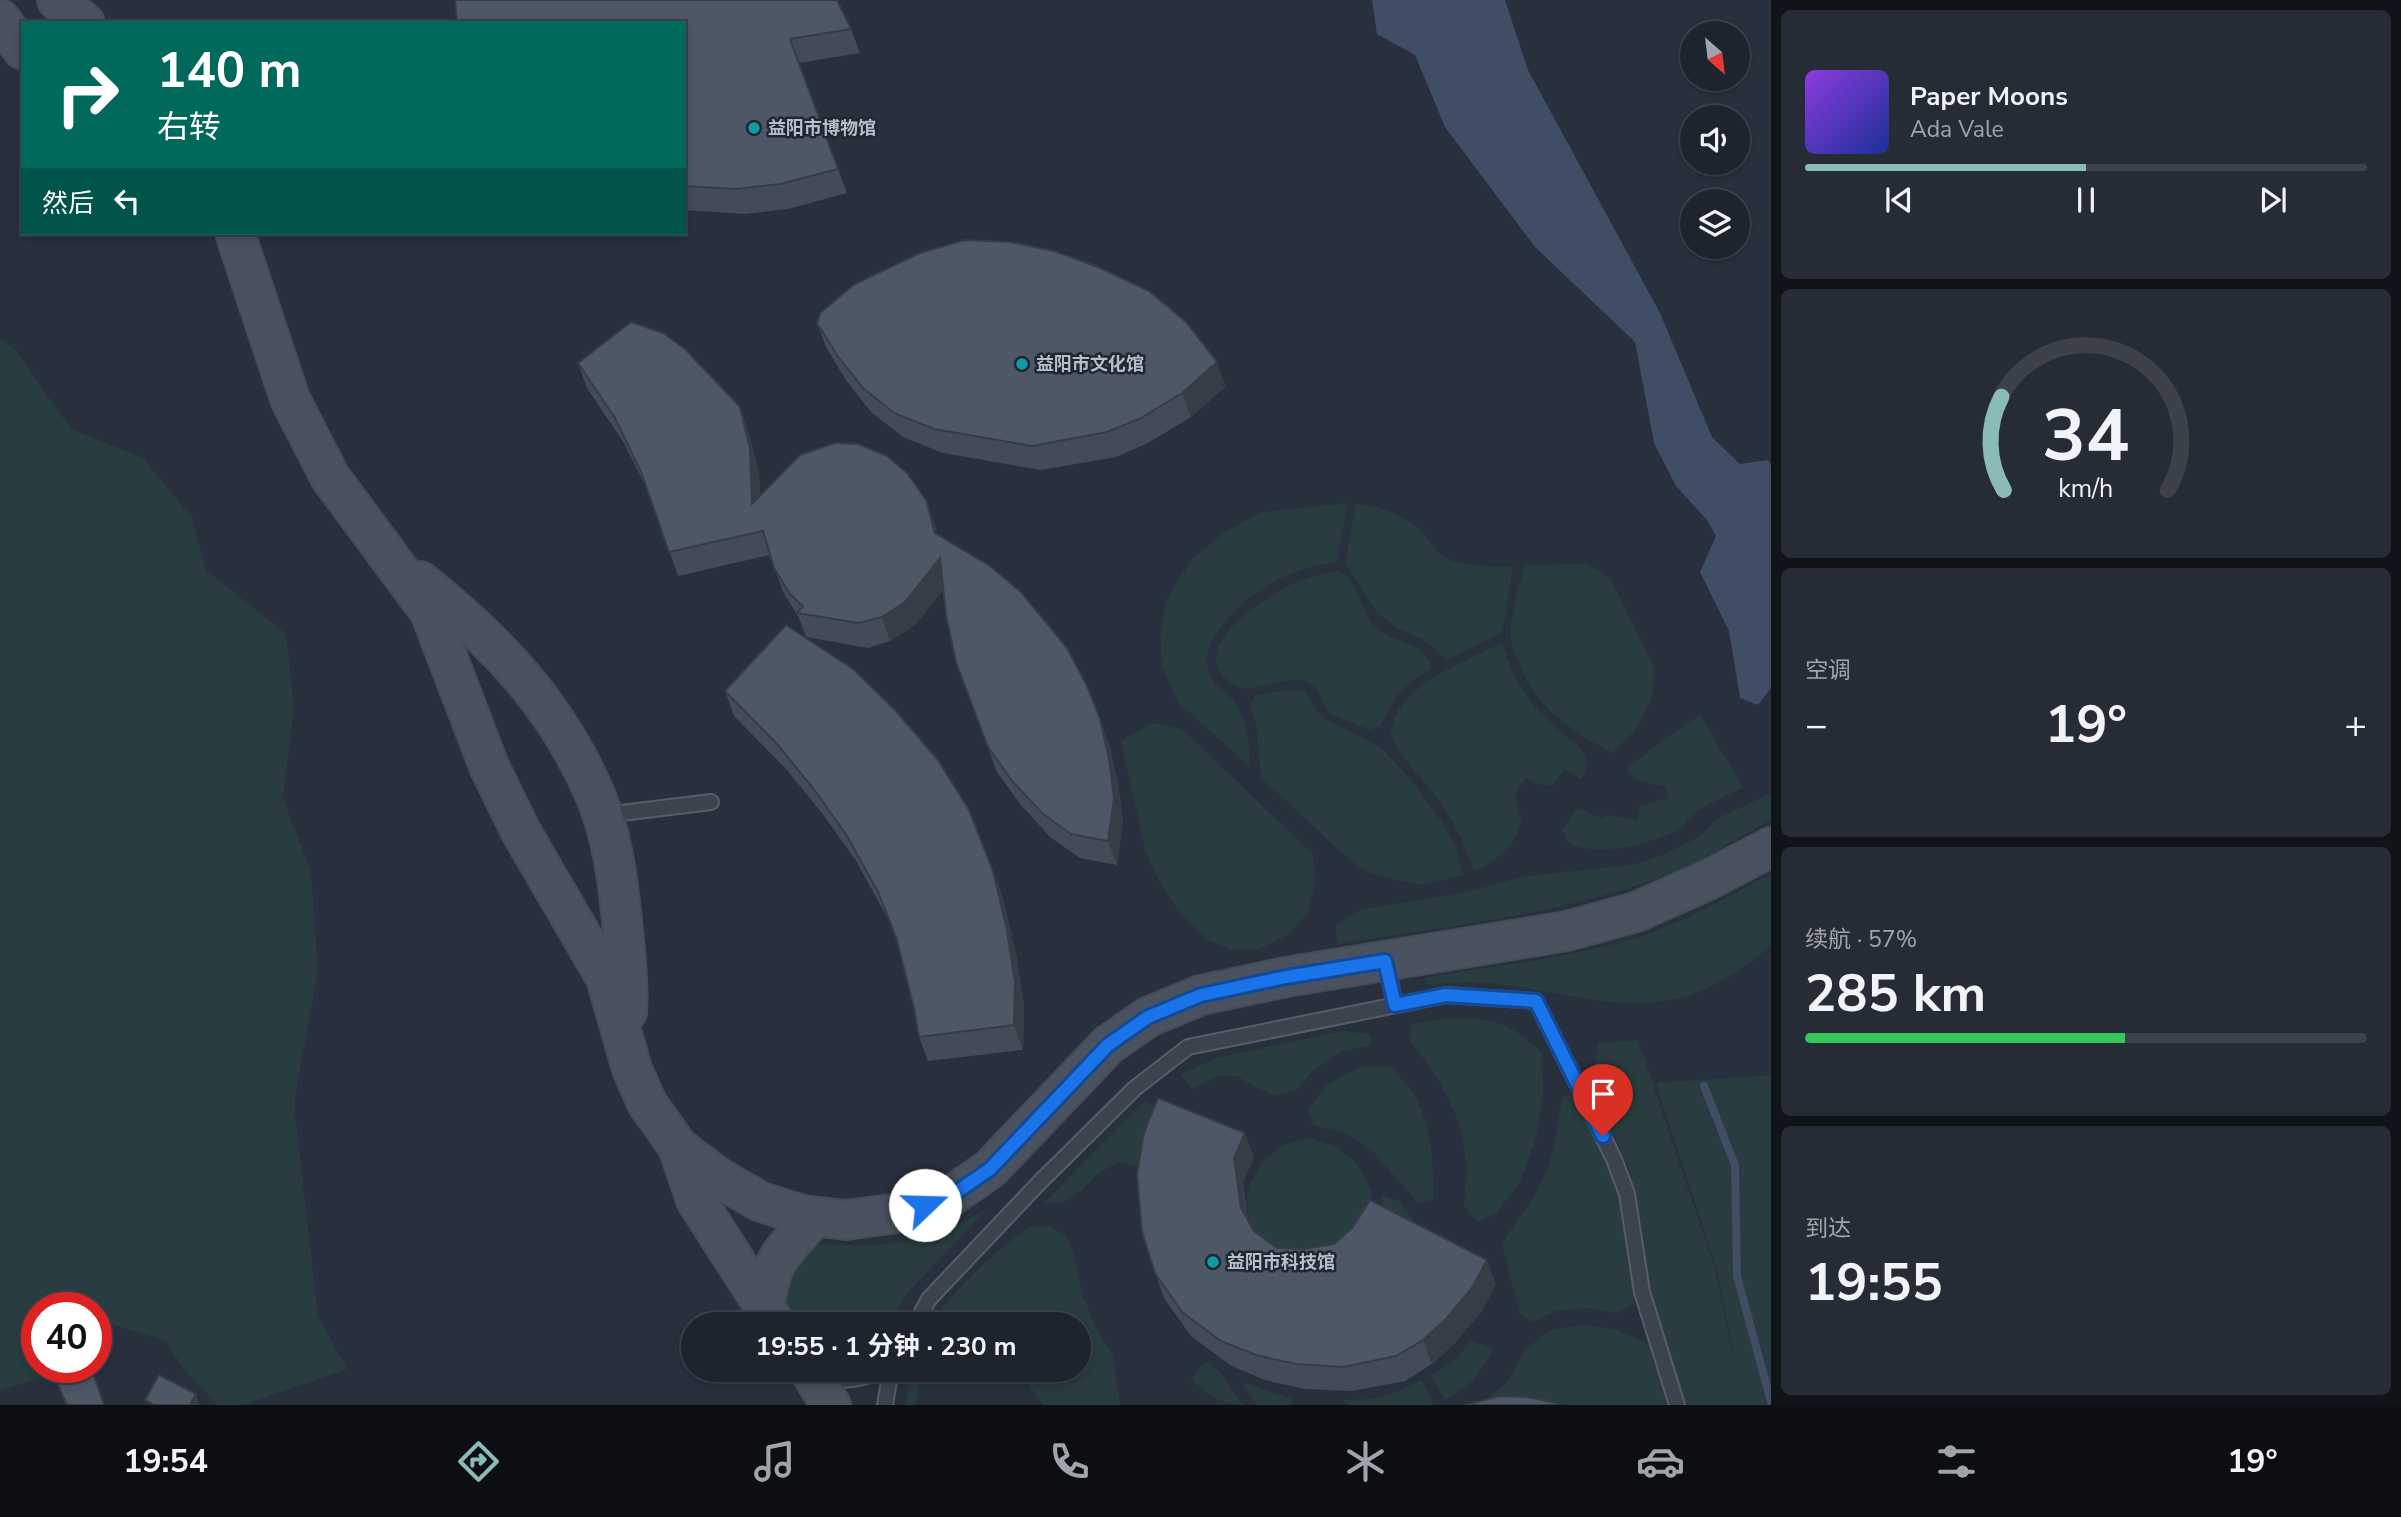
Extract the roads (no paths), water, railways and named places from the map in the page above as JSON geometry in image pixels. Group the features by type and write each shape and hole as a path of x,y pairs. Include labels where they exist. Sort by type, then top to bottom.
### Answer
{"street":[{"path":"57,0 83,21"},
{"path":"0,19 21,47"},
{"path":"226,235 241,250 267,336 290,399 330,477 430,612 489,766 520,830 606,978 632,1069 647,1103 678,1147 696,1200 767,1312"},
{"path":"391,558 457,611 501,652 539,696 569,744 597,798 611,846 621,911 627,1005 625,1038"},
{"path":"678,1147 719,1178 761,1202 815,1217 846,1220 898,1213 951,1196 990,1169 1108,1045 1148,1017 1201,995 1286,977 1567,931 1636,912 1771,847"},
{"path":"770,1312 768,1280 780,1253 815,1217"},
{"path":"817,1382 831,1405"}],"lane":[{"path":"602,816 711,802"},
{"path":"1385,961 1395,1005"},
{"path":"922,1312 929,1299 1134,1088 1188,1048 1446,995 1536,1001 1614,1159 1627,1194 1642,1292 1677,1405"},
{"path":"886,1405 889,1382"}],"water":[{"path":"1372,0 1505,0 1528,70 1660,313 1712,437 1740,464 1768,460 1771,465 1771,688 1758,705 1740,698 1729,631 1700,572 1716,536 1707,520 1676,486 1654,443 1635,342 1535,247 1445,127 1415,55 1377,34"}],"waterway":[{"path":"1704,1086 1735,1165 1737,1276 1771,1402"}],"place":[{"name":"益阳市博物馆","path":"754,128"},
{"name":"益阳市文化馆","path":"1022,364"},
{"name":"益阳市科技馆","path":"1213,1262"}]}
